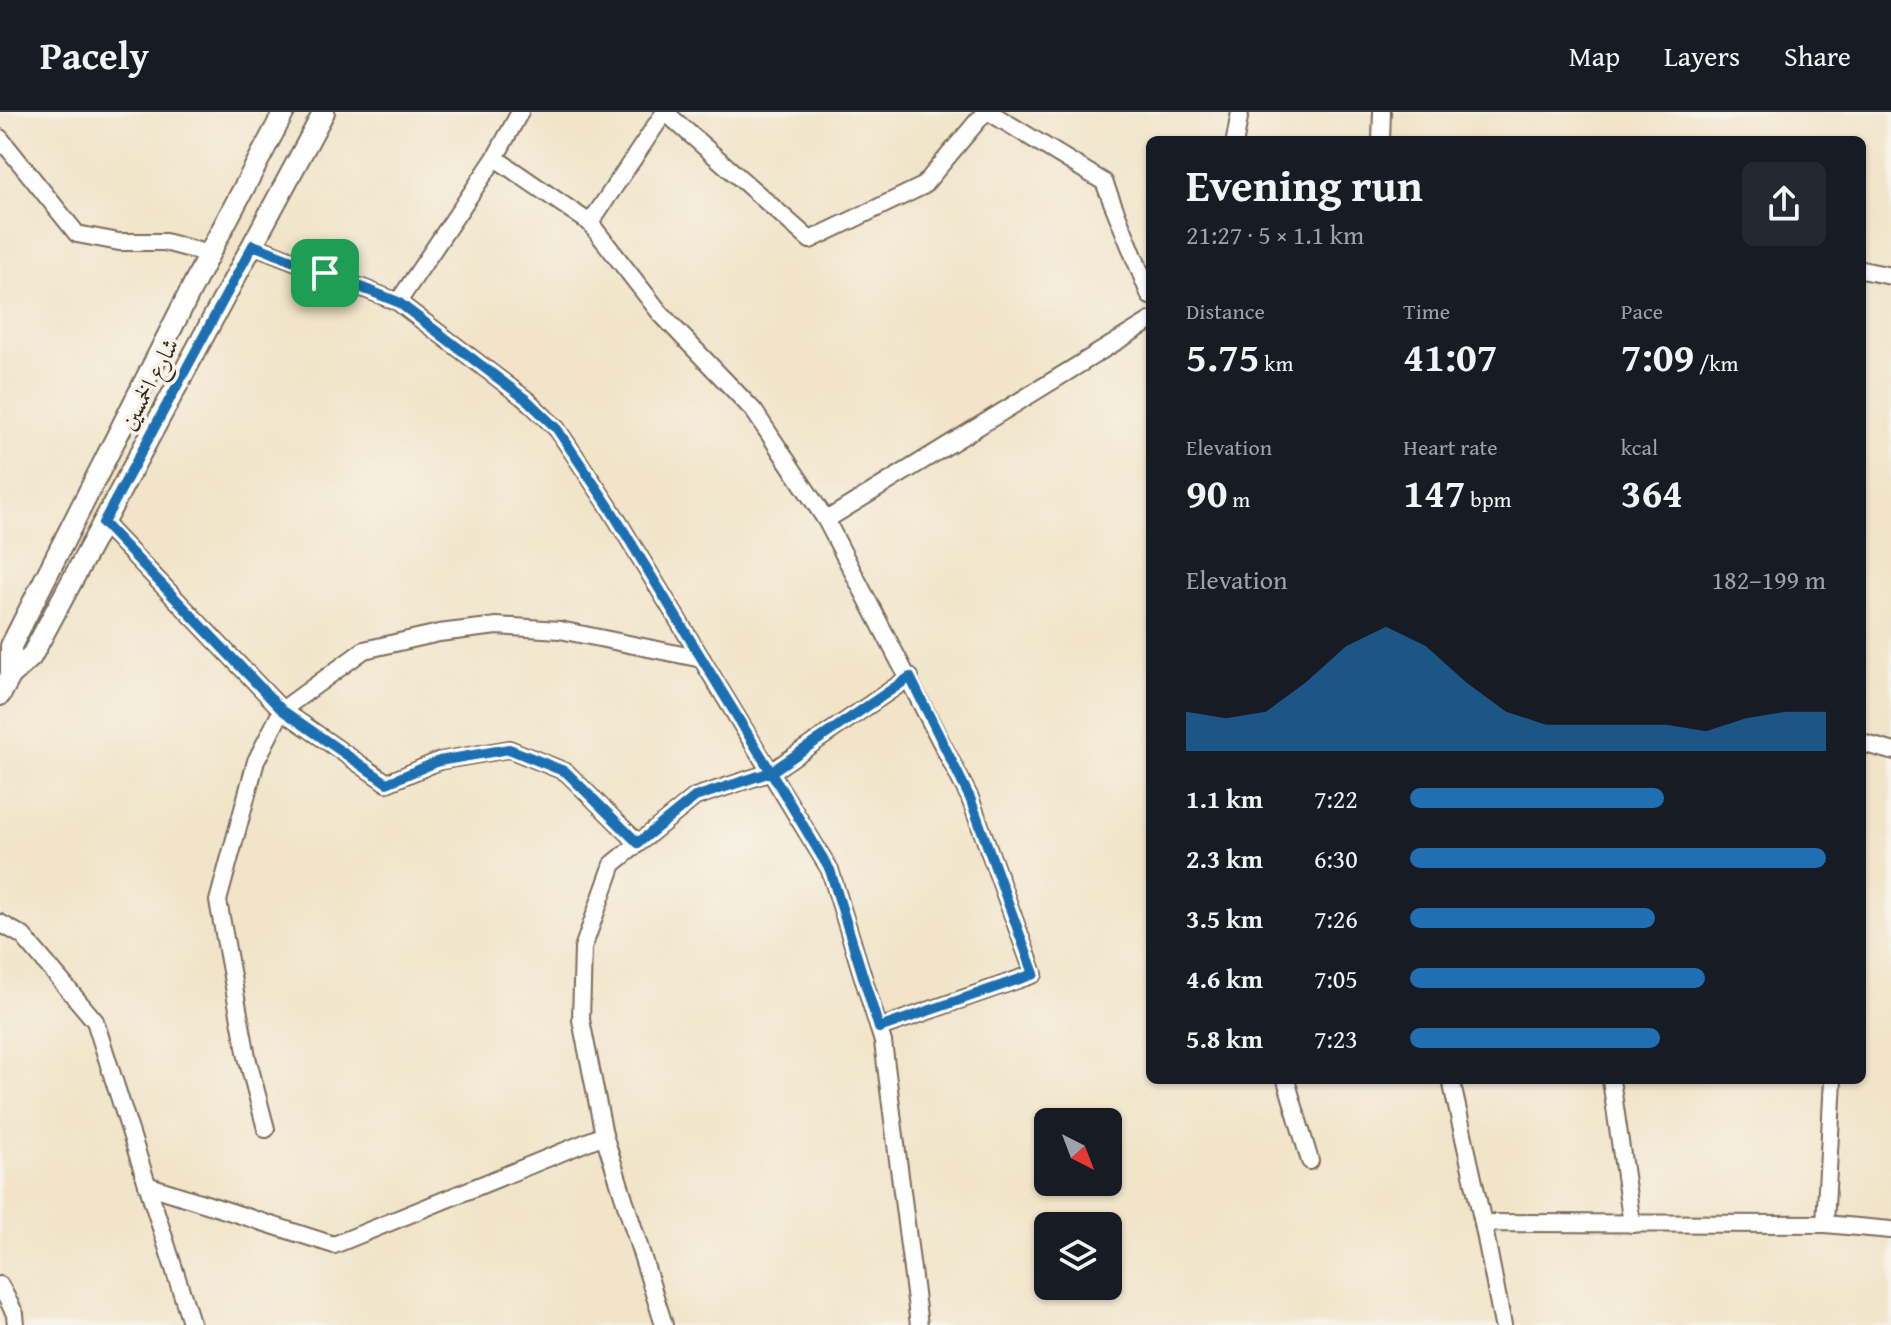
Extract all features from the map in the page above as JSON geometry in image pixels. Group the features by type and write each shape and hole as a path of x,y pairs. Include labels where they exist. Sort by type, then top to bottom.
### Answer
{"main road":[{"name":"شارع الخمسين","path":"11,675 11,646 284,112"},
{"name":"شارع الخمسين","path":"0,695 11,675 31,657 324,112"}],"street":[{"path":"398,302 495,158 520,112"},
{"path":"590,223 665,113 810,240 923,186 987,112 1104,182 1146,286"},
{"path":"1236,136 1240,112"},
{"path":"1381,136 1382,112"},
{"path":"0,138 77,234 119,242 165,242 209,254"},
{"path":"495,158 590,223 661,314 754,411 826,520 970,798 1034,974 879,1028"},
{"path":"253,245 398,302 528,401 557,429 608,505 830,870 883,1042 919,1325"},
{"path":"1866,271 1891,276"},
{"path":"826,520 1146,323"},
{"path":"103,523 282,710 387,783 439,761 509,749 566,772 638,843"},
{"path":"266,1129 247,1057 218,901 256,761 282,710 364,650 439,633 497,626 560,630 702,659"},
{"path":"664,1325 604,1135 581,1020 583,948 613,864 695,797 771,772 910,677"},
{"path":"1866,744 1891,751"},
{"path":"0,923 23,936 95,1021 192,1325"},
{"path":"1287,1084 1310,1161"},
{"path":"1452,1084 1503,1325"},
{"path":"1612,1084 1632,1224"},
{"path":"1825,1224 1833,1084"},
{"path":"147,1185 334,1245 604,1135"},
{"path":"1483,1223 1825,1224 1891,1230"},
{"path":"0,1285 15,1314 16,1325"}],"route":[{"path":"325,273 253,245 103,523 282,710 387,783 439,761 509,749 566,772 638,843 695,797 771,772 830,870 879,1028 1034,974 970,798 910,677 771,772 608,505 557,429 528,401 398,302 325,273"}]}
